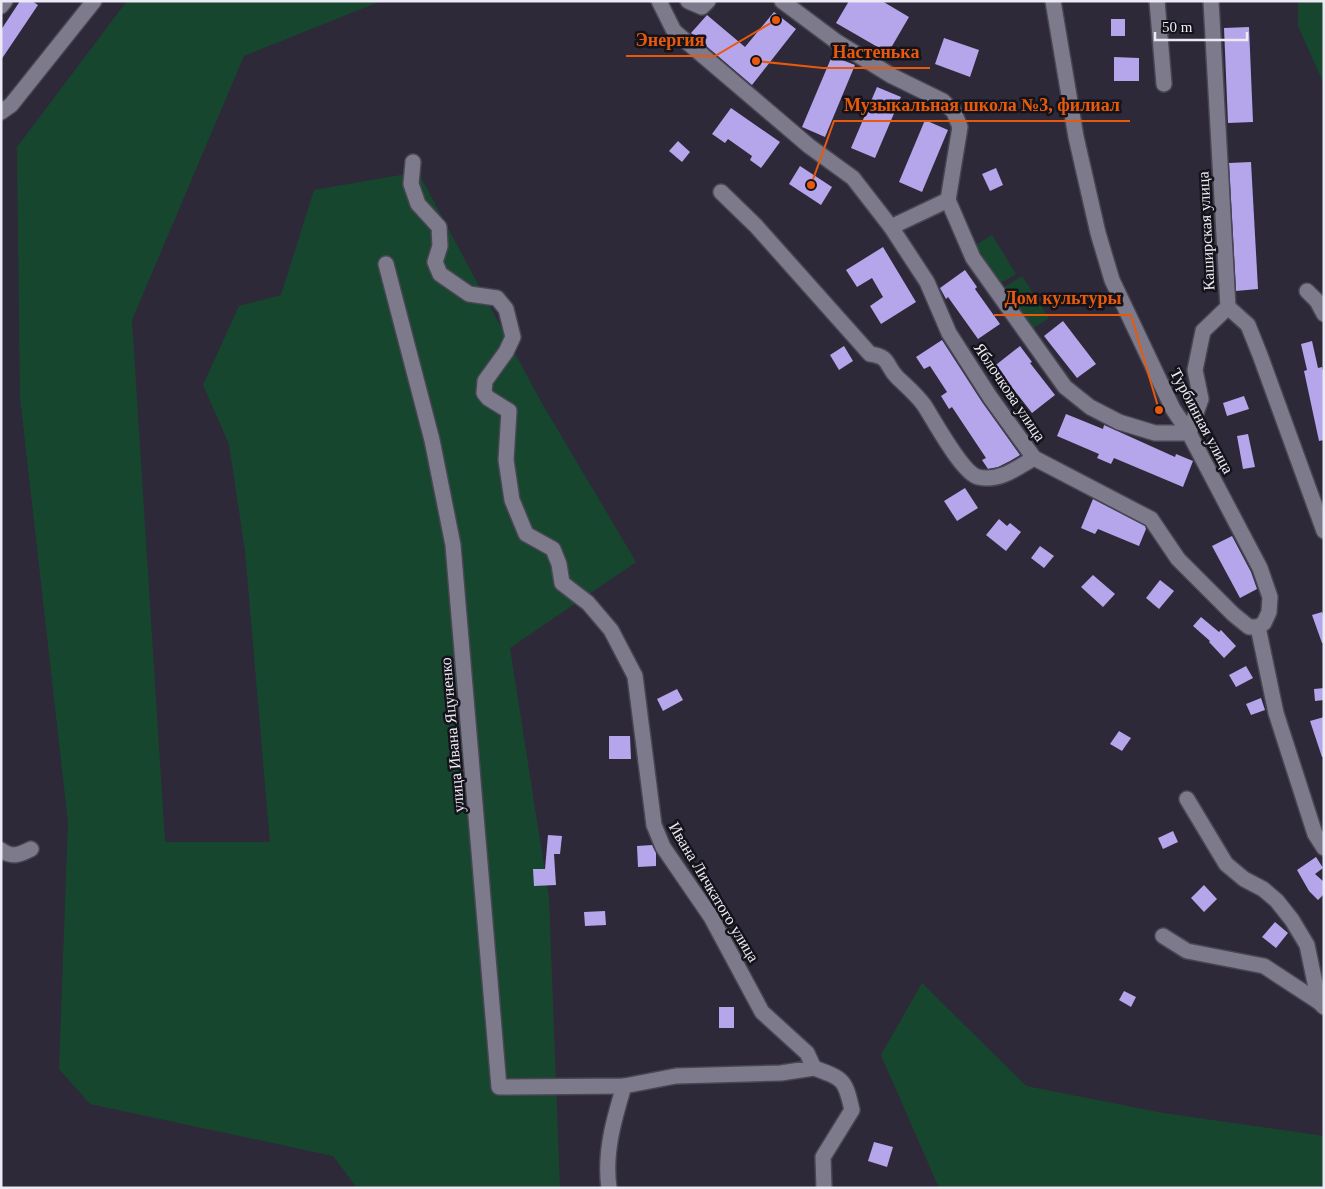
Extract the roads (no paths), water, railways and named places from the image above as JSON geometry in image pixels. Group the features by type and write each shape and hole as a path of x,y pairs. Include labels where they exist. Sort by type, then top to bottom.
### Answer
{"street":[{"path":"1,6 5,1"},
{"path":"1,112 11,105 94,1"},
{"name":"Яблочкова улица","path":"659,1 674,31 809,146 853,178 891,227 926,282 949,333 990,397 1034,458 1151,519 1178,559 1232,614 1249,627 1258,627"},
{"path":"688,1 702,8 708,1"},
{"path":"782,1 837,42 892,76 943,101 954,112 960,127 948,200 973,258 1065,387 1090,407 1118,422 1156,433 1189,433 1201,399 1195,370 1203,331 1228,307"},
{"name":"Турбинная улица","path":"1053,1 1076,137 1098,232 1112,280 1173,408 1189,433 1260,568 1270,597 1269,612 1264,623 1258,627"},
{"path":"1157,1 1164,84"},
{"name":"Каширская улица","path":"1211,1 1228,307 1248,325 1324,530"},
{"name":"Ивана Личкатого улица","path":"413,162 411,184 418,204 440,227 440,246 435,262 440,274 469,294 497,298 506,309 513,337 506,352 485,381 484,393 488,398 510,411 506,460 512,500 526,534 553,549 559,564 562,583 588,603 611,630 636,676 654,825 664,847 711,917 762,1012 807,1054 814,1068"},
{"path":"722,192 756,226 870,354 881,356 886,360 896,376 914,392 924,405 958,459 976,476 992,478 1012,472 1034,458"},
{"path":"891,227 948,200"},
{"name":"улица Ивана Яцуненко","path":"386,264 432,440 453,545 499,1086 624,1086"},
{"path":"1307,291 1317,302 1324,314"},
{"path":"1258,627 1276,713 1316,834 1324,848"},
{"path":"1187,799 1226,864 1244,879 1263,889 1277,901 1292,920 1306,945 1322,1004"},
{"path":"1,850 8,855 19,855 30,849"},
{"path":"1163,936 1187,951 1244,964 1264,966 1322,1004"},
{"path":"609,1188 606,1170 612,1126 624,1086 676,1076 781,1073 814,1068 835,1075 847,1087 852,1110 823,1158 824,1188"}],"place":[{"name":"Энергия","path":"776,20"},
{"name":"Настенька","path":"756,61"},
{"name":"Музыкальная школа №3, филиал","path":"811,185"},
{"name":"Дом культуры","path":"1159,410"}]}
